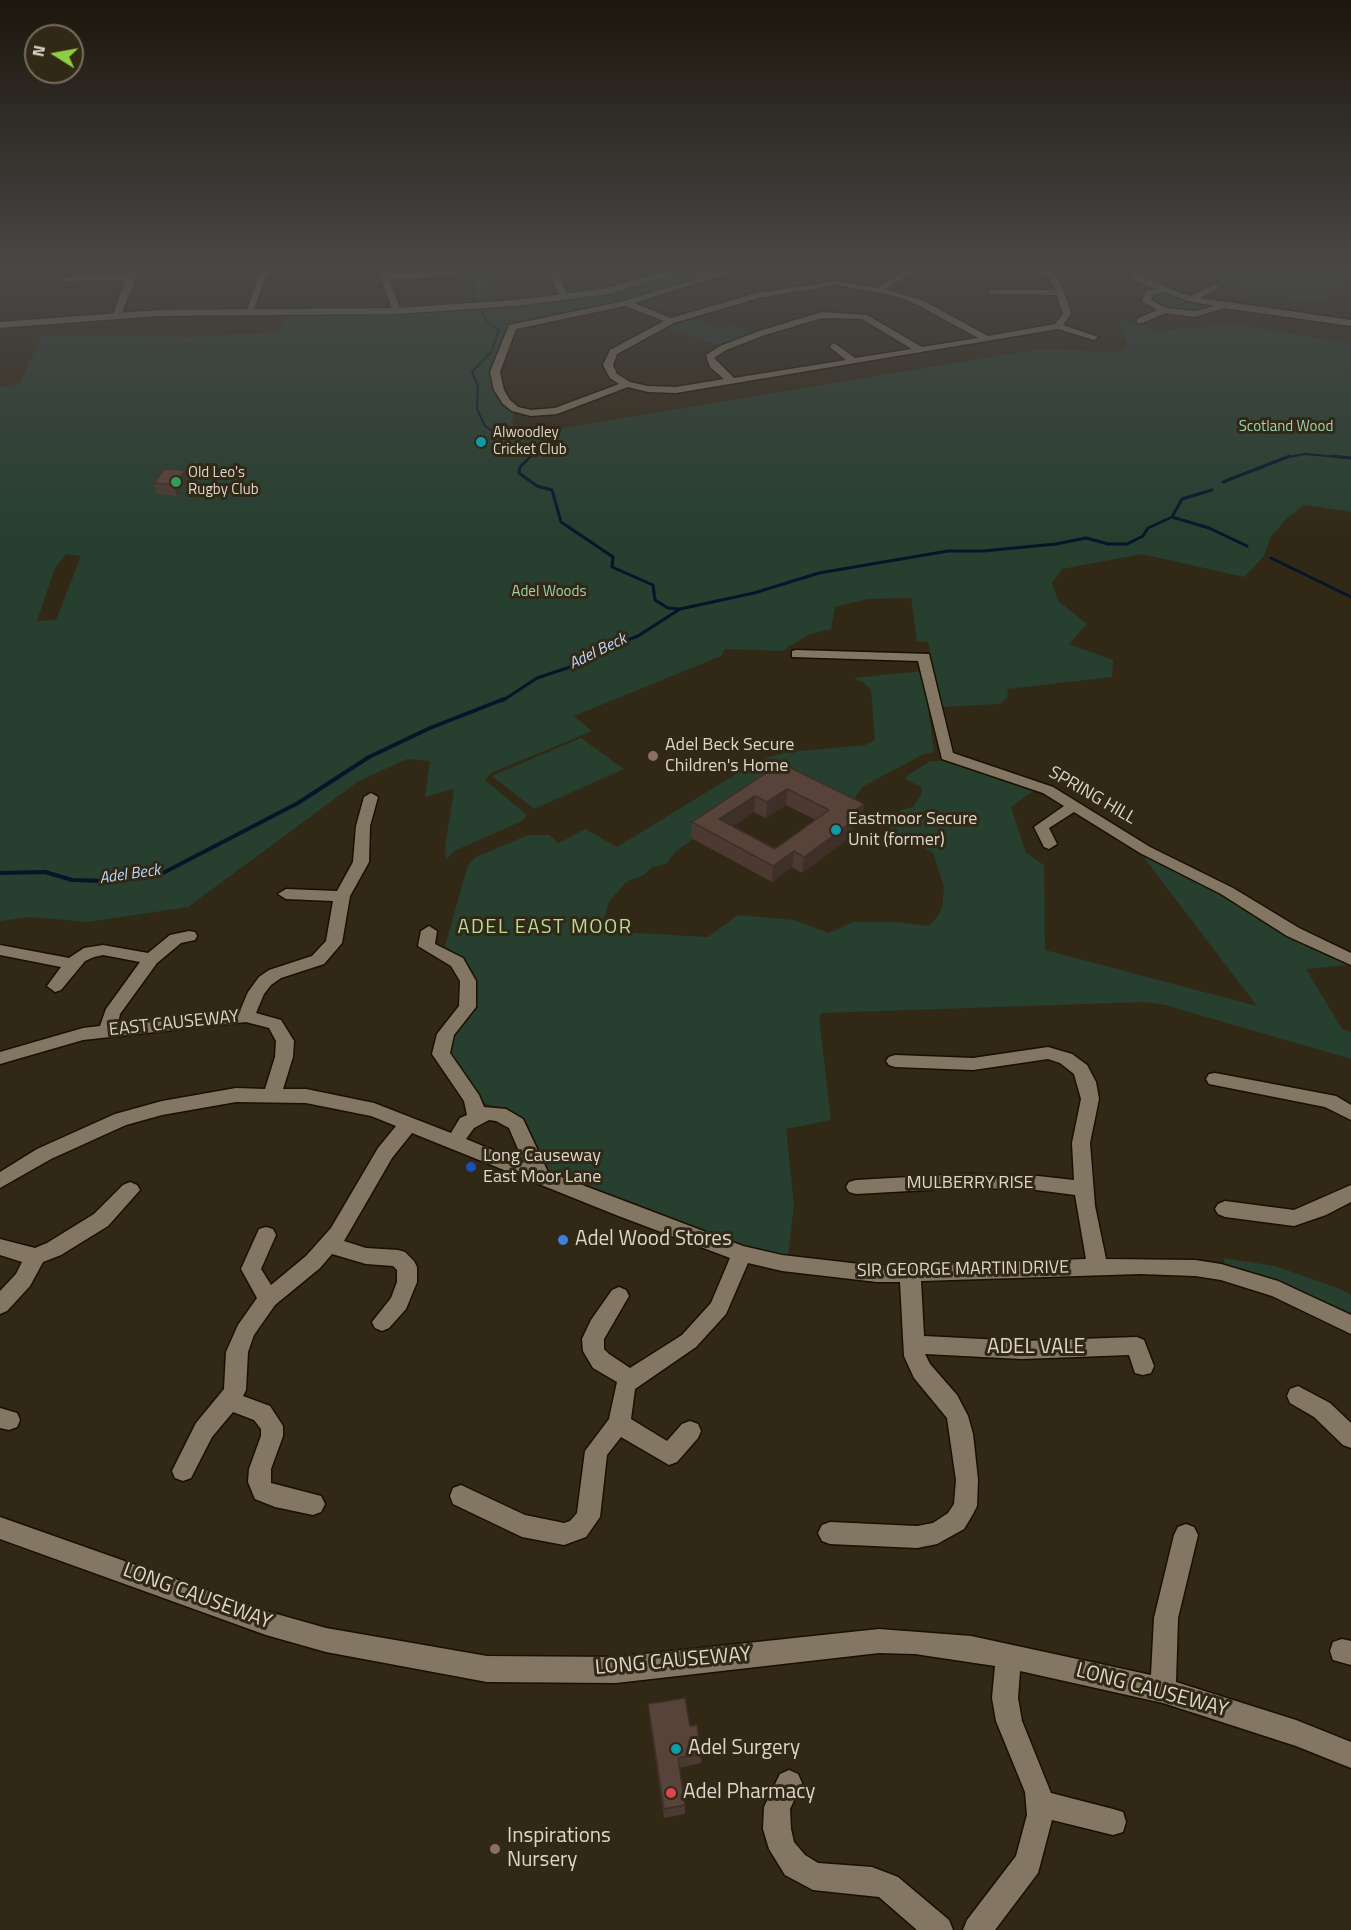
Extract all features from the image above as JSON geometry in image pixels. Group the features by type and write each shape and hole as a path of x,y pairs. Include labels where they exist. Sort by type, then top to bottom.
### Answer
{"street":[{"path":"500,358 495,372 499,390 506,402 515,410 531,413 557,411 627,384"},
{"path":"611,358 608,365 613,376 627,384 648,389 676,390 871,358"},
{"path":"710,358 713,365 731,380"},
{"path":"849,358 853,361"},
{"name":"SPRING HILL","path":"796,654 924,657 947,756 1040,787 1145,850 1227,891 1293,932 1351,960"},
{"path":"246,1016 256,992 265,981 275,974 307,966 328,951 334,943 342,896 359,869 363,826 371,797"},
{"path":"1049,844 1041,827 1074,806"},
{"path":"286,894 342,896"},
{"path":"429,932 426,946 457,962 468,981 466,1007 446,1035 441,1054 473,1100 477,1117"},
{"path":"108,1030 112,1013 151,959 176,939 189,936"},
{"path":"0,950 74,963"},
{"path":"55,986 74,963 90,952 103,950 151,959"},
{"name":"EAST CAUSEWAY","path":"0,1058 83,1034 246,1016 275,1024 285,1041 284,1057 272,1094"},
{"path":"896,1061 973,1064 1048,1053 1071,1060 1081,1070 1087,1082 1090,1099 1081,1143 1083,1189 1089,1234 1098,1268"},
{"path":"1215,1079 1269,1087 1330,1101 1351,1113"},
{"name":"SIR GEORGE MARTIN DRIVE","path":"0,1181 44,1154 121,1119 204,1099 272,1094 306,1096 356,1104 541,1178 742,1254 787,1264 838,1271 910,1274 1165,1266 1221,1272 1278,1289 1351,1325"},
{"path":"455,1142 467,1123 487,1113 500,1114 516,1124 541,1178"},
{"path":"183,1471 204,1430 229,1401 235,1390 237,1352 245,1331 268,1299 330,1245 385,1153 408,1124"},
{"name":"MULBERRY RISE","path":"856,1187 963,1181 1029,1182 1083,1189"},
{"path":"0,1247 20,1254 36,1256 54,1250 101,1220 130,1190"},
{"path":"1225,1209 1294,1218 1319,1210 1351,1192"},
{"path":"266,1235 250,1269 268,1299"},
{"path":"330,1245 366,1256 398,1258 407,1267 407,1282 399,1303 382,1322"},
{"path":"461,1496 522,1526 564,1534 578,1529 588,1517 596,1451 619,1423 625,1387 630,1379 694,1335 719,1308 742,1254"},
{"path":"0,1305 23,1280 36,1256"},
{"path":"830,1533 917,1537 938,1533 956,1521 965,1506 967,1480 962,1434 957,1416 922,1371 913,1344 910,1274"},
{"path":"619,1296 598,1326 593,1339 594,1351 601,1361 630,1379"},
{"name":"ADEL VALE","path":"913,1344 1022,1350 1137,1346 1143,1366"},
{"path":"1298,1396 1322,1410 1351,1438"},
{"path":"229,1401 262,1413 272,1426 273,1436 260,1469 259,1482 263,1491 275,1496 313,1504"},
{"path":"619,1423 669,1455 690,1431"},
{"name":"LONG CAUSEWAY","path":"0,1528 267,1623 326,1640 487,1669 616,1670 879,1641 915,1641 1009,1655 1163,1690 1296,1733 1351,1755"},
{"path":"1163,1690 1166,1618 1186,1535"},
{"path":"977,1930 1028,1863 1036,1838 1040,1803 1029,1768 1009,1721 1005,1698 1009,1655"},
{"path":"789,1783 777,1807 777,1829 783,1849 795,1865 813,1875 832,1880 872,1881 888,1887 939,1930"},
{"path":"1040,1803 1113,1821"}],"green space":[{"path":"31,358 502,358 495,372 499,390 515,409 512,423 521,435 984,358 1351,358 1351,512 1305,505 1287,518 1271,537 1264,556 1244,577 1142,554 1062,569 1052,583 1058,601 1087,624 1069,644 1113,660 1112,677 1008,689 1007,698 1000,704 941,707 928,642 917,641 911,598 868,599 835,607 831,629 810,634 782,651 725,649 721,656 574,716 592,731 491,773 485,780 527,815 522,821 454,851 446,860 445,848 454,789 425,797 430,761 407,759 359,781 188,907 88,922 29,917 0,921 0,387 20,383","holes":["66,554 81,556 56,620 37,621 55,568"]},
{"path":"923,671 934,752 924,754 862,787 848,809 781,778 675,852 667,863 651,868 644,875 626,882 609,902 600,931 708,937 738,915 794,920 829,933 853,922 897,922 928,926 936,919 942,908 944,887 933,853 916,843 891,838 888,831 901,810 913,807 921,795 922,788 904,778 930,761 950,761 1036,789 1011,807 1026,853 1044,865 1045,950 1257,1006 1145,859 1149,855 1236,903 1309,948 1349,965 1306,969 1342,1029 1351,1032 1351,1059 1165,1005 1145,1002 822,1013 819,1017 831,1120 786,1129 794,1205 788,1256 732,1244 549,1170 525,1120 507,1108 486,1104 449,1053 453,1035 471,1007 464,960 445,946 467,868 474,858 528,835 549,835 559,843 585,829 617,847 759,760 788,752 865,745 875,740 871,690 863,682 853,678"},
{"path":"581,738 624,769 534,809 492,776"},
{"path":"1224,1258 1275,1266 1340,1289 1351,1295 1351,1314 1279,1280 1224,1264"}],"building":[{"path":"164,469 185,470 174,485 154,483"},
{"path":"781,763 864,804 846,817 853,821 804,857 794,851 773,866 692,822","holes":["787,789 829,810 775,849 719,819 755,796 767,802"]},
{"name":"Adel Surgery","path":"685,1698 690,1726 697,1725 701,1754 678,1758 685,1805 664,1809 648,1704"}],"waterway":[{"path":"485,358 472,372 478,386 477,409 485,426 502,437 500,445 534,453 520,467 519,473 537,486 552,490 561,522 613,557 612,567 653,585 655,600 668,608 679,609"},
{"name":"Adel Beck","path":"1286,458 1305,454 1349,458"},
{"name":"Adel Beck","path":"1286,458 1290,456"},
{"name":"Adel Beck","path":"1332,456 1351,458"},
{"name":"Adel Beck","path":"1223,482 1286,458"},
{"name":"Adel Beck","path":"1172,517 1182,499 1212,490"},
{"name":"Adel Beck","path":"502,701 537,678 585,662 609,647 638,636 680,609 754,593 819,573 948,551 983,551 1056,544 1086,538 1108,544 1127,544 1143,536 1148,528 1172,517"},
{"path":"1172,517 1209,528 1247,546"},
{"path":"1271,558 1351,597"},
{"name":"Adel Beck","path":"0,873 45,872 72,880 105,881 163,873 298,803 369,757 430,728 504,699"}],"place":[{"name":"Alwoodley Cricket Club","path":"481,442"},
{"name":"Old Leo's Rugby Club","path":"176,482"},
{"name":"Adel Beck Secure Children's Home","path":"653,756"},
{"name":"Eastmoor Secure Unit (former)","path":"836,830"},
{"name":"Long Causeway East Moor Lane","path":"471,1167"},
{"name":"Adel Wood Stores","path":"563,1240"},
{"name":"Adel Surgery","path":"676,1749"},
{"name":"Adel Pharmacy","path":"671,1793"},
{"name":"Inspirations Nursery","path":"495,1849"}],"district":[{"name":"ADEL EAST MOOR","path":"545,928"}],"park label":[{"name":"Scotland Wood","path":"1286,427"},
{"name":"Adel Woods","path":"549,592"}]}
